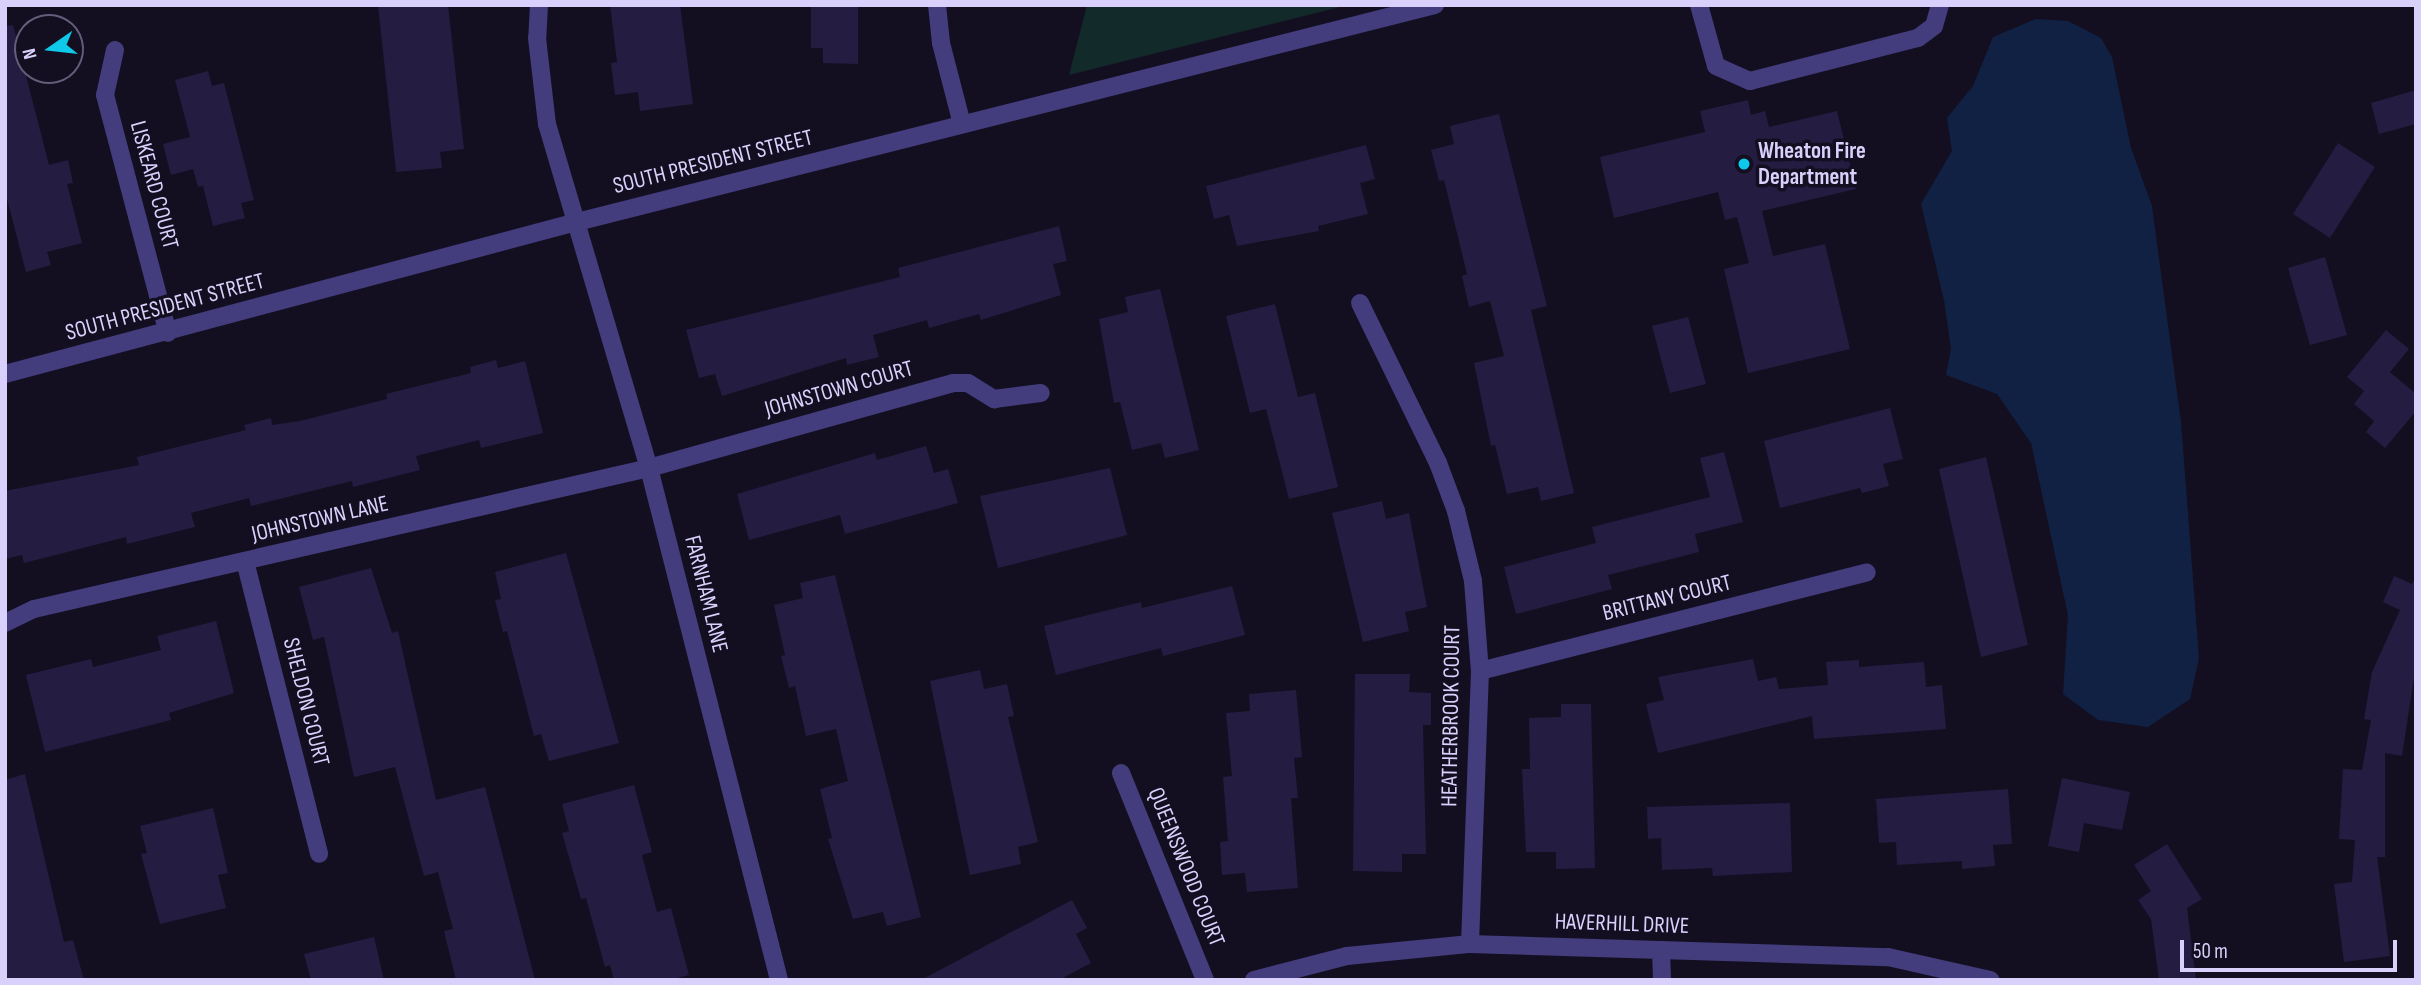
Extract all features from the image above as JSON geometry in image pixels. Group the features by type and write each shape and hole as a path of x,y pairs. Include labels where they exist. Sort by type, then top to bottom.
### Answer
{"street":[{"name":"FARNHAM LANE","path":"538,5 537,38 547,124 573,223 649,468 779,980"},
{"path":"937,5 941,43 961,124"},
{"name":"SOUTH PRESIDENT STREET","path":"5,374 168,333 573,223 1435,5"},
{"path":"1699,5 1716,66 1751,81 1919,38 1934,26 1940,5"},
{"name":"LISKEARD COURT","path":"115,50 105,95 168,333"},
{"name":"HEATHERBROOK COURT","path":"1360,303 1456,510 1473,581 1480,671 1470,944"},
{"name":"JOHNSTOWN COURT","path":"649,468 953,383 968,383 994,399 1041,393"},
{"name":"JOHNSTOWN LANE","path":"5,623 34,609 649,468"},
{"name":"SHELDON COURT","path":"245,561 319,854"},
{"name":"BRITTANY COURT","path":"1480,671 1867,572"},
{"name":"QUEENSWOOD COURT","path":"1121,773 1205,980"},
{"name":"HAVERHILL DRIVE","path":"1254,980 1347,956 1470,944 1888,957 1990,980"},
{"path":"1661,950 1662,980"}],"green space":[{"path":"1087,5 1348,5 1069,75"}],"water":[{"path":"2036,19 2068,21 2101,38 2112,57 2131,148 2152,206 2181,422 2199,658 2190,699 2148,727 2098,720 2063,694 2068,615 2031,443 1997,394 1946,375 1951,349 1944,300 1921,204 1952,151 1947,118 1973,86 1993,37"}],"building":[{"path":"378,5 448,5 464,149 440,152 442,168 396,172"},
{"path":"610,5 680,5 693,104 640,111 638,92 615,95 611,63 617,62"},
{"path":"811,5 858,5 858,64 823,63 823,48 811,48"},
{"path":"13,25 14,29 14,84 28,84 49,165 68,160 73,183 67,184 82,243 47,252 51,265 26,272 5,191 5,26"},
{"path":"208,71 212,86 224,83 254,200 241,203 245,218 213,226 203,186 198,187 193,169 171,175 163,144 190,137 175,80"},
{"path":"2416,90 2416,124 2379,134 2371,103"},
{"path":"1748,100 1751,115 1765,111 1769,127 1837,111 1856,189 1762,211 1773,256 1825,244 1850,349 1748,373 1724,269 1749,263 1737,217 1725,220 1718,192 1614,218 1600,157 1705,132 1700,111"},
{"path":"1499,114 1547,306 1531,310 1574,493 1541,501 1538,487 1507,494 1495,445 1491,446 1474,363 1504,356 1490,301 1469,307 1462,276 1467,274 1444,180 1439,181 1431,150 1454,144 1450,126"},
{"path":"2338,143 2375,167 2330,238 2293,214"},
{"path":"1366,145 1375,179 1360,183 1368,214 1318,226 1319,231 1237,246 1229,215 1214,219 1206,186"},
{"path":"1059,226 1067,261 1053,264 1061,295 981,320 979,314 929,328 927,320 873,335 879,357 847,365 846,358 722,396 715,374 699,378 686,330 900,277 898,268"},
{"path":"2325,257 2347,335 2310,345 2288,268"},
{"path":"1160,289 1199,450 1165,458 1161,443 1132,450 1120,402 1114,403 1099,319 1128,312 1125,297"},
{"path":"1275,304 1298,397 1315,393 1338,487 1289,499 1266,409 1250,413 1226,316"},
{"path":"1688,317 1706,384 1670,393 1652,326"},
{"path":"2386,330 2409,349 2390,372 2416,394 2416,411 2385,448 2366,432 2374,421 2354,404 2364,391 2347,377"},
{"path":"496,360 498,368 525,361 543,433 481,448 479,440 416,456 420,470 353,487 352,481 251,506 249,498 191,513 195,527 127,544 126,537 24,563 22,555 5,559 5,491 139,465 137,457 246,430 244,425 271,418 272,425 300,421 387,399 386,394 471,373 470,367"},
{"path":"1890,408 1903,459 1883,464 1889,486 1862,493 1860,488 1780,508 1764,441"},
{"path":"926,446 934,473 948,469 958,503 845,534 840,515 749,540 737,494 875,453 877,460"},
{"path":"1724,452 1743,522 1695,534 1699,552 1608,575 1612,589 1516,614 1504,567 1596,543 1592,527 1710,497 1700,458"},
{"path":"1986,457 2028,645 1981,657 1939,469"},
{"path":"1110,468 1127,535 998,568 980,496"},
{"path":"1382,501 1386,519 1409,513 1427,607 1405,612 1409,631 1363,642 1332,513"},
{"path":"566,553 619,743 549,761 541,734 534,736 507,631 503,632 495,600 501,599 495,572"},
{"path":"371,568 392,633 398,631 436,800 485,787 535,980 456,980 444,931 453,929 438,872 424,876 395,767 354,777 324,637 313,640 299,587"},
{"path":"835,575 921,917 887,926 883,912 853,919 828,839 832,838 820,789 848,781 836,729 806,736 795,686 789,688 781,656 785,655 774,605 803,598 800,583"},
{"path":"2394,576 2412,584 2416,576 2416,664 2402,756 2385,753 2385,857 2377,857 2390,956 2344,962 2334,884 2352,882 2355,840 2339,839 2343,769 2362,770 2371,720 2364,719 2372,672 2400,610 2383,602"},
{"path":"1232,586 1245,635 1163,656 1161,648 1056,675 1044,626 1141,602 1142,608"},
{"path":"216,621 234,693 169,713 171,720 45,752 26,675 91,659 93,667 161,650 157,636"},
{"path":"1753,659 1758,681 1776,677 1779,689 1828,685 1826,662 1859,660 1859,667 1924,662 1926,687 1942,685 1946,729 1814,739 1812,716 1658,753 1646,704 1664,700 1658,677"},
{"path":"980,670 984,689 1007,684 1014,716 1008,717 1038,842 1018,847 1021,864 970,875 930,681"},
{"path":"1355,674 1410,674 1409,692 1431,693 1431,725 1423,725 1426,854 1402,854 1402,872 1353,871"},
{"path":"1296,690 1302,757 1294,758 1298,798 1291,798 1298,888 1247,892 1245,873 1222,875 1220,842 1228,841 1223,777 1232,776 1226,713 1250,711 1249,694"},
{"path":"1561,704 1591,704 1595,868 1556,869 1556,852 1526,852 1522,769 1530,769 1529,718 1561,717"},
{"path":"25,774 64,942 73,940 84,980 5,980 5,780"},
{"path":"2062,778 2130,792 2122,830 2084,823 2079,852 2048,846"},
{"path":"634,785 652,852 642,855 657,912 671,908 689,975 669,980 614,980 610,965 605,967 586,898 581,899 562,833 569,831 562,804"},
{"path":"2008,789 2012,844 1993,845 1995,866 1962,869 1962,861 1897,865 1896,842 1879,843 1876,799"},
{"path":"1790,803 1792,872 1713,876 1712,868 1662,870 1661,838 1648,839 1647,807"},
{"path":"213,808 228,873 218,875 226,908 160,924 141,854 147,853 140,826"},
{"path":"2167,844 2202,899 2187,908 2196,980 2159,980 2151,919 2138,900 2151,891 2134,865"},
{"path":"1072,900 1087,928 1076,934 1091,963 1059,980 921,980"},
{"path":"374,937 384,980 311,980 304,954"}],"place":[{"name":"Wheaton Fire Department","path":"1744,164"}]}
